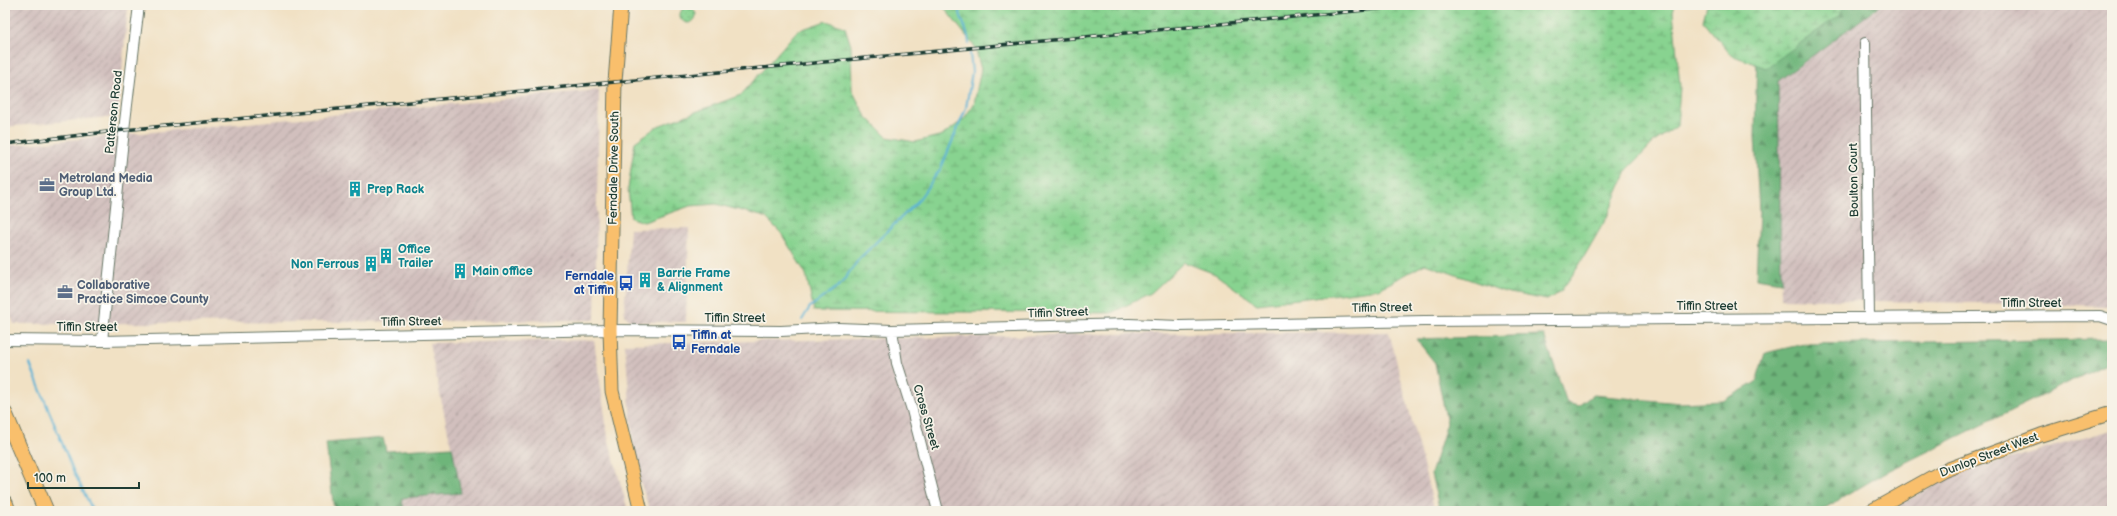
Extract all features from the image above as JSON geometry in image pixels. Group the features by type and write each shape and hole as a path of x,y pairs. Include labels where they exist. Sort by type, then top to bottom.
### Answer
{"highway":[{"path":"5,414 46,511"},
{"path":"5,503 8,511"}],"main road":[{"name":"Ferndale Drive South","path":"620,5 615,82 610,330 612,391 640,511"},
{"name":"Dunlop Street West","path":"1871,511 1943,471 2041,435 2112,413"}],"street":[{"name":"Patterson Road","path":"102,341 124,130 139,5"},
{"name":"Boulton Court","path":"1865,43 1869,317"},
{"name":"Tiffin Street","path":"5,340 102,341 610,330 781,331 838,328 892,330 1129,324 1179,326 1432,320 2100,316 2112,320"},
{"name":"Cross Street","path":"892,330 897,363 912,410 938,511"}],"shaded area":[{"path":"5,5 128,5 118,116 5,127"},
{"path":"1881,5 2112,5 2112,306 1781,299 1778,81"},
{"path":"599,90 595,320 14,324 5,302 5,146"},
{"path":"689,228 686,322 631,322 624,314 630,229"},
{"path":"1389,332 1435,511 650,511 635,465 625,344 1099,334"},
{"path":"594,340 608,437 628,511 404,511 401,498 461,492 429,343"},
{"path":"2112,430 2112,511 1889,511 1949,476"}],"green space":[{"path":"942,5 1675,5 1673,12 1680,87 1677,126 1654,142 1628,169 1607,217 1578,267 1561,291 1547,300 1505,292 1425,264 1379,289 1257,304 1215,274 1184,262 1151,293 1111,313 814,311 806,274 781,233 765,217 716,204 690,206 644,222 631,218 628,189 635,142 658,126 741,95 797,31 826,21 845,27 851,46 852,90 865,115 887,137 915,142 943,135 963,120 974,104 981,69 975,47"},
{"path":"1707,5 1845,5 1838,16 1766,68 1731,55 1703,21"},
{"path":"1758,5 1881,5 1778,81 1781,282 1756,278 1759,212 1755,136"},
{"path":"688,7 695,12 696,15 691,22 688,23 681,18 680,15 685,8"},
{"path":"1544,335 1567,403 1578,406 1593,395 1680,403 1723,401 1756,382 1765,353 1804,344 2110,339 2110,362 1886,472 1820,511 1440,511 1431,474 1447,423 1435,363 1416,339"},
{"path":"383,438 386,451 452,447 461,493 402,498 404,511 334,511 326,443"}],"waterway":[{"path":"957,5 968,36 969,44"},
{"path":"802,320 810,307 840,285 859,259 917,202 941,168 966,108 972,72 970,53"},
{"path":"30,364 73,470 93,511"}],"railway":[{"path":"5,144 124,130 1418,5"}],"place":[{"name":"Metroland Media Group Ltd.","path":"47,185"},
{"name":"Prep Rack","path":"355,189"},
{"name":"Office Trailer","path":"386,256"},
{"name":"Non Ferrous","path":"371,264"},
{"name":"Main office","path":"460,271"},
{"name":"Barrie Frame & Alignment","path":"645,280"},
{"name":"Ferndale at Tiffin","path":"626,283"},
{"name":"Collaborative Practice Simcoe County","path":"65,292"},
{"name":"Tiffin at Ferndale","path":"679,342"}]}
